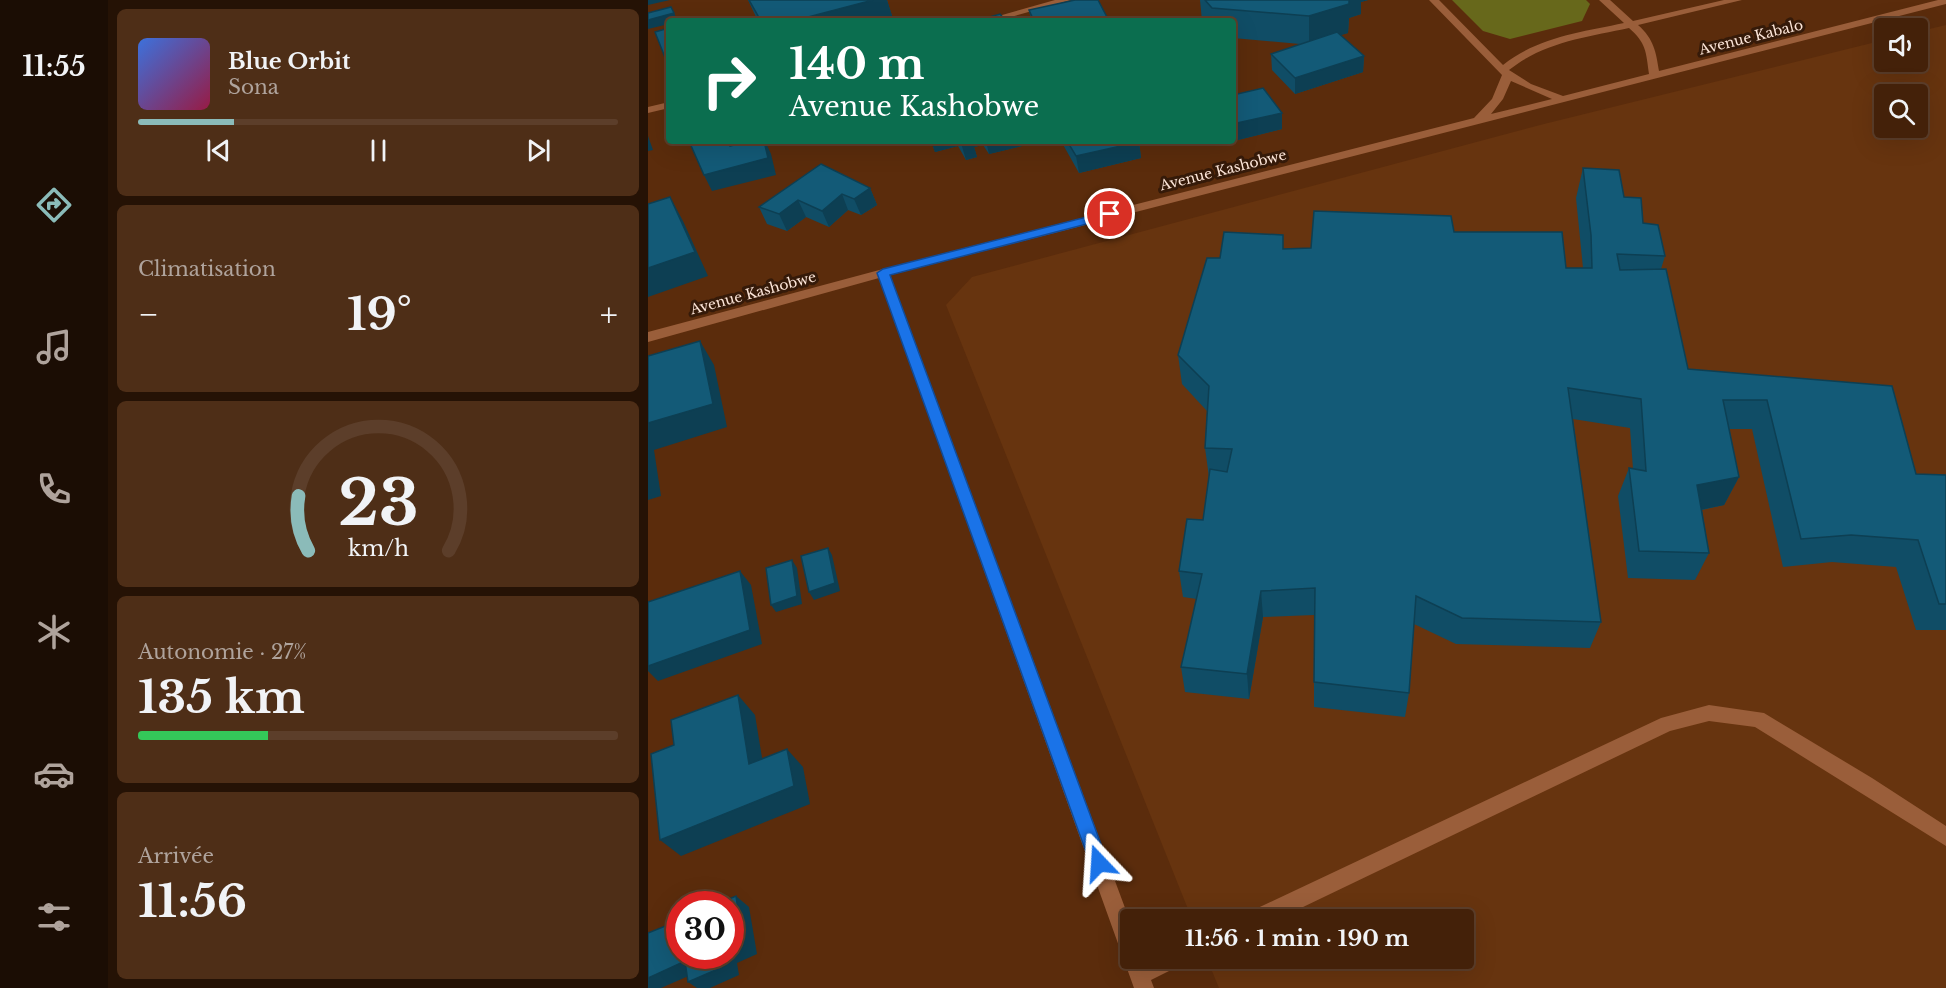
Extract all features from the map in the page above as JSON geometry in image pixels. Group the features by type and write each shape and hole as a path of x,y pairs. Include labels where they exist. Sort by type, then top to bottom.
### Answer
{"street":[{"path":"997,18 1066,0"},
{"path":"1434,0 1505,72 1527,86 1563,99"},
{"path":"1604,0 1644,35 1651,48 1654,75"},
{"path":"1473,122 1497,102 1504,87 1505,72 1518,58 1548,43 1737,0"},
{"name":"Avenue Kabalo","path":"1563,99 1946,1"},
{"name":"Avenue Kashobwe","path":"648,337 883,273 1563,99"},
{"path":"648,110 666,106"},
{"path":"883,273 1120,921"},
{"path":"1277,909 1666,724 1709,713 1758,719 1866,783 1946,837"}],"shaded area":[{"path":"1452,0 1586,0 1590,4 1582,21 1510,39 1483,31"},
{"path":"1946,25 1946,988 1219,988 1211,969 1474,969 1474,909 1188,909 946,305 972,277 1544,124 1874,42 1874,72 1928,72 1928,29"}],"building":[{"path":"749,0 873,0 804,18 759,18"},
{"path":"1075,0 1098,0 1107,18 1033,18 1029,10"},
{"path":"1205,0 1349,0 1349,4 1309,16 1212,8"},
{"path":"671,7 674,13 648,20 648,13"},
{"path":"1000,14 1003,18 986,18"},
{"path":"666,29 666,60 655,32"},
{"path":"1337,32 1364,56 1295,78 1271,54"},
{"path":"1263,88 1282,113 1237,123 1236,94"},
{"path":"690,144 729,144 730,146 765,144 768,158 704,175"},
{"path":"1069,144 1130,144 1076,156"},
{"path":"821,164 870,188 854,199 842,194 822,211 798,200 779,214 759,207"},
{"path":"1583,168 1619,170 1624,197 1641,198 1643,223 1658,225 1665,256 1617,254 1620,270 1666,269 1688,369 1892,386 1916,474 1946,475 1946,604 1939,604 1918,540 1851,535 1801,539 1767,400 1723,400 1739,477 1697,485 1709,553 1639,551 1629,468 1646,471 1641,399 1568,388 1601,622 1462,618 1416,596 1409,693 1314,682 1315,588 1261,591 1247,674 1181,667 1202,574 1179,571 1187,519 1203,520 1210,469 1227,472 1232,449 1205,448 1209,386 1178,355 1207,258 1220,258 1224,232 1283,235 1283,249 1311,248 1314,211 1451,216 1454,232 1562,232 1566,268 1592,268 1591,235"},
{"path":"670,197 695,252 648,268 648,204"},
{"path":"700,341 713,404 648,423 648,356"},
{"path":"828,548 835,583 809,592 801,556"},
{"path":"792,560 797,596 771,605 766,568"},
{"path":"740,571 750,630 648,666 648,602"},
{"path":"738,695 749,764 787,749 794,786 660,840 651,754 674,745 671,720"},
{"path":"666,926 668,969 648,978 648,933"},
{"path":"686,969 718,969 688,982"}],"route":[{"path":"1099,863 883,273 1110,214"}]}
